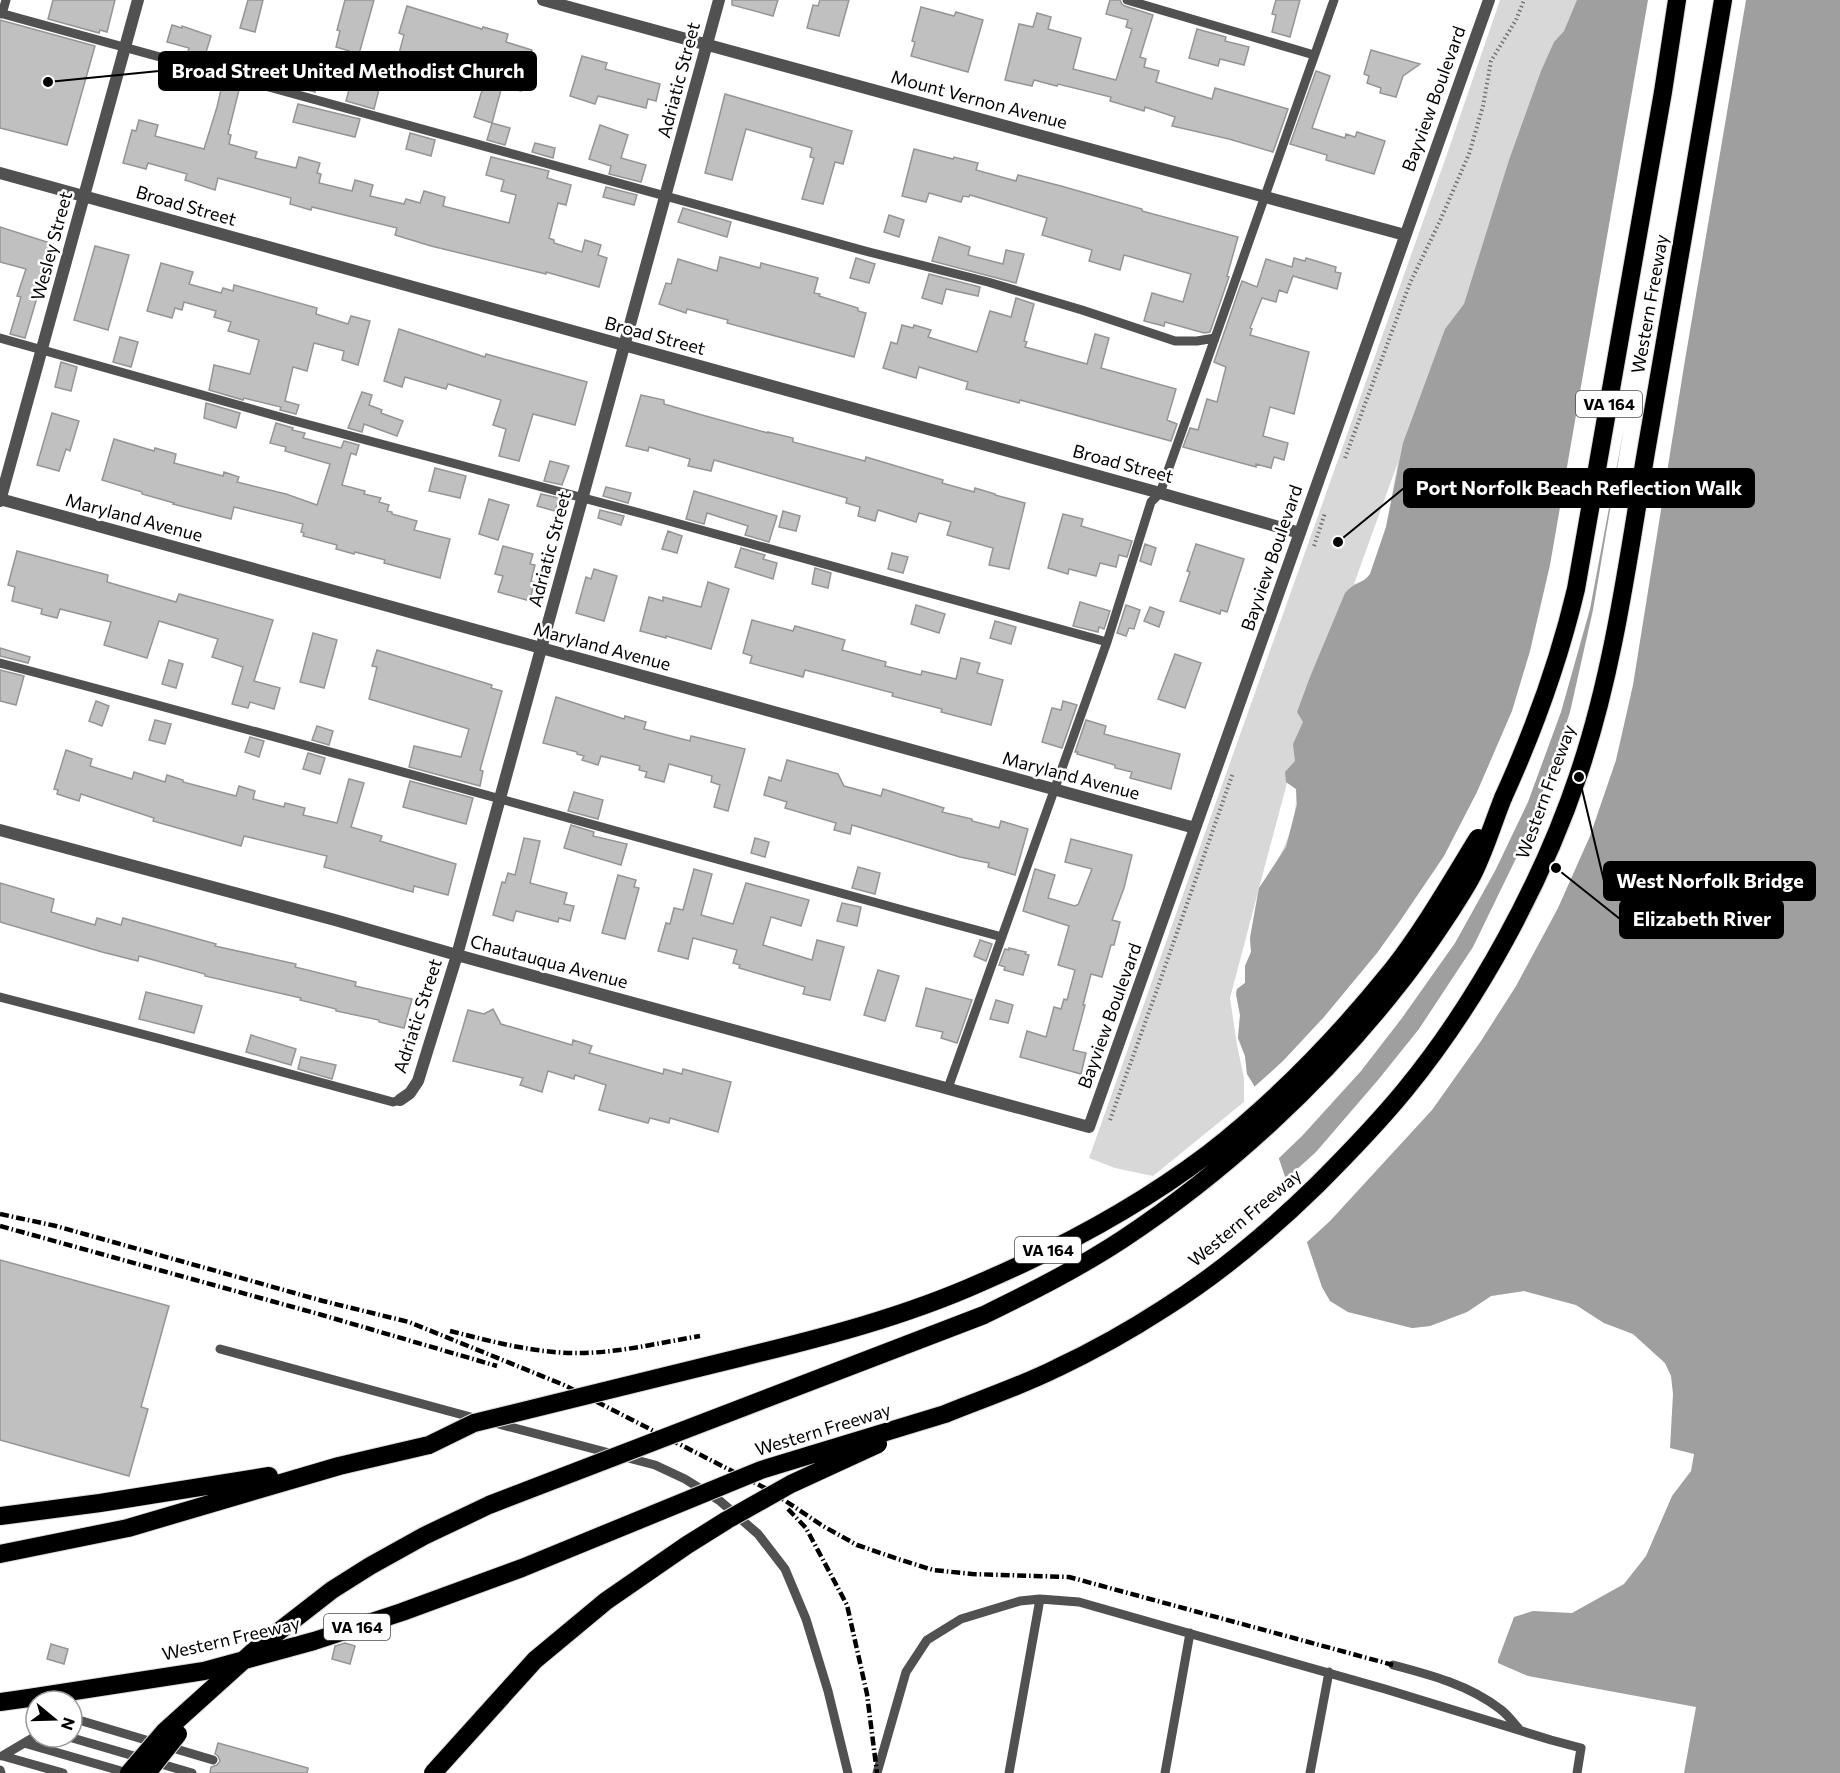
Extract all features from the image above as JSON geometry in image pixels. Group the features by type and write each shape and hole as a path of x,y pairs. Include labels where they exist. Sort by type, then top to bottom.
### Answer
{"highway":[{"name":"Western Freeway","path":"0,1554 128,1528 339,1466 429,1445 474,1423 813,1340 893,1315 980,1283 1058,1246 1125,1210 1224,1141 1277,1094 1325,1046 1394,966 1439,901 1503,798 1548,688 1576,589 1677,0"},
{"name":"Western Freeway","path":"0,1700 29,1698 204,1671 314,1641 522,1568 761,1470 945,1414 1054,1370 1155,1314 1225,1266 1290,1212 1349,1154 1407,1088 1460,1015 1504,940 1549,851 1579,772 1606,677 1724,0"},
{"path":"128,1773 164,1732 255,1650 332,1590 424,1536 489,1505 984,1316 1059,1277 1122,1240 1218,1169 1290,1104 1351,1042 1416,962 1456,903 1473,875 1503,798"},
{"path":"433,1773 535,1660 606,1601 687,1545 791,1484 945,1414"},
{"path":"0,1516 339,1466"},
{"path":"147,1773 212,1689"}],"street":[{"name":"Wesley Street","path":"0,500 138,0"},
{"name":"Mount Vernon Avenue","path":"543,0 1405,235"},
{"name":"Adriatic Street","path":"399,1100 410,1093 418,1081 457,955 720,0"},
{"name":"Bayview Boulevard","path":"1089,1127 1489,0"},
{"name":"Broad Street","path":"0,173 1300,533"},
{"name":"Maryland Avenue","path":"0,500 1195,828"},
{"name":"Chautauqua Avenue","path":"0,830 1089,1127"}],"lane":[{"path":"6,0 1,13 125,48 869,252 988,282 1175,341 1215,338"},
{"path":"1127,0 1314,55"},
{"path":"948,1088 1107,642 1151,502 1160,493 1334,0"},
{"path":"0,338 291,420 1107,642"},
{"path":"0,663 1002,937"},
{"path":"0,997 337,1088 393,1102 399,1100"},
{"path":"220,1349 655,1465 685,1479 720,1501 758,1534 785,1569 806,1619 848,1773"},
{"path":"1009,1773 1040,1599"},
{"path":"877,1773 906,1672 927,1640 961,1619 1020,1601 1040,1599 1079,1602 1329,1672 1581,1748 1577,1773"},
{"path":"1165,1773 1190,1633"},
{"path":"1393,1665 1436,1676 1474,1692 1502,1710 1521,1731"},
{"path":"1310,1773 1329,1672"},
{"path":"84,1722 213,1760"},
{"path":"84,1741 192,1773"},
{"path":"2,1756 24,1743"},
{"path":"45,1749 128,1773"},
{"path":"2,1756 63,1773"}],"path":[{"path":"1344,460 1410,283 1469,154 1483,106 1491,62 1516,20 1524,0"},
{"path":"1313,548 1328,504"},
{"path":"1089,1127 1103,1131 1108,1124 1233,772"}],"shaded area":[{"path":"1500,0 1665,0 1645,1300 1668,1370 1665,1363 1633,1334 1604,1323 1576,1305 1524,1291 1491,1296 1467,1312 1430,1326 1412,1328 1348,1312 1330,1301 1322,1287 1255,1087 1247,1074 1245,1056 1238,1038 1240,1015 1236,994 1237,989 1245,983 1245,966 1251,952 1250,938 1258,892 1230,998 1244,1078 1244,1102 1153,1176 1115,1168 1089,1158","holes":["1398,462 1386,527 1370,574 1366,580 1354,584","1287,783 1296,789 1291,829 1281,854 1259,888"]},
{"path":"1577,0 1840,0 1840,1773 1684,1773 1696,1707 1528,1676 1498,1663 1514,1617 1533,1611 1572,1613 1624,1584 1646,1556 1672,1496 1691,1471 1694,1454 1670,1448 1673,1394 1671,1376 1665,1363 1633,1334 1604,1323 1576,1305 1524,1291 1491,1296 1467,1312 1430,1326 1412,1328 1348,1312 1330,1301 1322,1287 1255,1087 1247,1074 1245,1056 1238,1038 1240,1015 1236,994 1237,989 1245,983 1245,966 1251,952 1250,938 1259,888 1286,847 1297,804 1296,789 1286,782 1285,772 1295,761 1293,744 1303,722 1297,712 1345,593 1370,574 1386,527 1403,443 1445,329 1464,304 1509,160 1541,71 1554,42 1564,31"}],"pier":[{"path":"1648,0 1746,0 1633,685 1616,760 1590,836 1558,908 1516,986 1481,1041 1432,1110 1330,1221 1305,1244 1284,1181 1316,1152 1378,1080 1419,1029 1473,947 1522,846 1570,712 1593,610 1624,428 1590,609 1561,712 1528,802 1495,871 1455,943 1361,1071 1277,1160 1252,1089 1283,1061 1324,1017 1377,953 1400,921 1444,856 1477,792 1512,711 1530,651 1550,565"}],"building":[{"path":"53,0 115,0 107,32 100,30 99,33 48,19"},
{"path":"248,0 263,0 255,32 240,28"},
{"path":"345,0 374,0 359,54 336,47 340,31 337,30"},
{"path":"732,0 778,0 773,16 732,5"},
{"path":"820,0 849,0 839,36 807,28 813,5 818,6"},
{"path":"1110,0 1120,0 1125,6 1153,15 1140,57 1146,59 1144,67 1159,71 1156,82 1212,99 1215,88 1288,109 1273,152 1172,126 1175,117 1145,107 1144,111 1110,101 1111,97 1034,80 1032,86 1005,80 1019,24 1033,27 1037,13 1051,17 1048,29 1081,38 1073,69 1116,80 1132,29 1126,27 1128,20 1106,14"},
{"path":"1276,0 1300,0 1290,37 1272,32 1276,15 1272,14"},
{"path":"407,6 482,29 483,27 508,34 506,42 532,50 521,91 502,86 492,123 474,117 483,87 450,75 451,72 412,62 409,72 395,68 404,35 399,33"},
{"path":"921,7 954,16 956,12 983,20 968,72 911,56 915,42 912,41"},
{"path":"0,20 95,46 67,145 0,128"},
{"path":"172,25 211,36 203,62 186,57 189,48 167,42"},
{"path":"1197,29 1226,37 1225,41 1249,47 1244,65 1220,59 1218,66 1189,58"},
{"path":"1371,50 1420,64 1403,76 1396,97 1380,93 1381,88 1367,83 1369,76 1364,74"},
{"path":"582,56 607,63 605,69 660,84 656,101 648,99 646,108 598,96 595,104 570,96"},
{"path":"289,62 304,65 304,62 322,66 315,92 283,84"},
{"path":"355,67 383,74 374,109 346,101"},
{"path":"1316,71 1330,76 1312,128 1345,138 1346,134 1355,137 1357,132 1385,141 1374,174 1326,160 1327,155 1290,144"},
{"path":"223,81 240,86 228,134 231,135 229,144 257,152 255,158 296,168 299,157 320,163 317,173 321,174 319,183 352,191 355,180 373,185 370,196 404,204 406,199 420,203 424,191 445,197 443,206 509,223 516,195 501,191 504,180 486,175 491,157 549,171 547,178 571,185 566,205 558,203 549,238 554,240 554,243 582,252 585,240 601,245 598,255 607,258 599,287 546,272 546,274 431,246 395,235 397,228 312,207 311,210 290,204 291,198 218,178 215,190 185,180 187,174 148,163 146,169 123,163 132,130 136,131 139,120 158,125 155,136 204,149"},
{"path":"725,94 852,131 843,164 835,162 823,204 802,199 814,158 810,157 812,148 746,129 732,180 705,173"},
{"path":"298,104 360,119 355,137 293,122"},
{"path":"492,123 510,128 505,145 487,140"},
{"path":"600,125 628,135 621,158 646,165 641,182 609,174 611,166 589,159"},
{"path":"410,133 435,140 431,156 406,149"},
{"path":"535,143 555,148 553,158 532,152"},
{"path":"914,149 978,163 976,170 1016,181 1018,175 1238,237 1227,276 1229,277 1210,332 1204,333 1165,322 1164,326 1144,321 1152,293 1183,302 1191,274 1124,255 1120,270 1089,261 1092,250 1042,235 1047,218 970,195 969,197 963,196 961,202 929,193 926,202 902,196"},
{"path":"606,187 637,195 634,205 603,197"},
{"path":"683,208 731,222 727,237 678,222"},
{"path":"889,215 904,220 899,237 884,232"},
{"path":"0,227 53,244 25,338 10,334 21,297 17,296 26,269 0,262"},
{"path":"939,237 970,247 968,255 1003,264 1006,250 1024,254 1016,283 932,261"},
{"path":"95,246 129,255 108,330 74,320"},
{"path":"720,257 760,268 761,263 818,278 814,293 866,313 854,357 727,323 728,320 687,309 686,313 659,304 666,283 671,284 678,259 717,271"},
{"path":"856,258 875,264 869,283 850,278"},
{"path":"1294,258 1305,261 1306,258 1336,267 1335,272 1341,273 1337,289 1293,276 1287,293 1279,290 1276,302 1262,298 1250,328 1252,329 1250,335 1309,352 1294,414 1270,407 1263,436 1288,443 1284,460 1274,457 1271,468 1256,464 1256,467 1183,447 1190,428 1198,430 1207,399 1217,402 1226,367 1214,362 1242,281 1257,287 1266,259 1292,267"},
{"path":"161,263 193,272 189,284 221,293 223,288 233,291 234,285 317,308 316,314 348,324 351,316 370,321 358,365 342,360 344,351 314,343 307,371 293,367 285,401 299,405 296,414 280,410 281,407 244,398 243,400 209,390 214,365 250,374 259,340 228,331 231,322 214,317 216,311 184,302 182,310 175,308 172,318 147,311"},
{"path":"929,274 980,287 978,296 946,289 942,304 922,298"},
{"path":"1016,298 1034,304 1024,341 1027,342 1025,347 1087,364 1095,334 1109,338 1101,368 1176,389 1167,420 1177,424 1171,441 1020,400 1019,403 966,389 968,382 919,367 916,378 883,368 891,342 897,344 902,325 913,328 914,325 931,330 928,337 977,352 990,311 1011,317"},
{"path":"399,329 485,357 486,354 587,382 575,425 533,414 519,461 499,456 506,429 493,425 501,400 448,384 446,389 405,377 402,387 384,381"},
{"path":"120,337 138,342 131,367 113,362"},
{"path":"61,362 77,367 71,391 55,387"},
{"path":"362,392 372,395 369,405 382,410 381,413 403,421 397,436 364,424 362,432 348,428"},
{"path":"641,395 664,400 664,404 702,415 793,438 793,442 865,461 866,457 943,480 942,483 974,492 975,488 1025,503 1009,569 989,565 993,548 947,535 951,522 919,513 916,522 878,510 875,521 858,516 860,507 846,503 847,498 714,460 711,471 688,466 690,459 649,447 648,451 626,446"},
{"path":"206,403 240,413 236,428 204,418"},
{"path":"52,413 79,421 70,451 66,449 59,471 37,465"},
{"path":"276,423 305,433 303,438 341,448 344,441 359,445 356,455 351,453 342,485 381,498 379,502 389,505 387,511 417,521 414,530 450,539 440,578 384,563 385,560 336,549 337,545 303,536 304,533 301,532 303,524 234,507 231,519 173,504 102,480 114,439 154,451 155,448 176,454 174,463 223,476 224,472 239,477 237,482 286,494 317,505 330,464 285,451 286,447 270,443"},
{"path":"550,461 569,466 562,485 544,481"},
{"path":"435,468 466,476 460,498 429,491"},
{"path":"606,487 631,493 628,503 603,496"},
{"path":"694,491 777,516 769,542 745,535 748,526 707,513 704,524 686,519"},
{"path":"541,494 559,498 555,511 537,506"},
{"path":"489,499 509,505 498,540 479,534"},
{"path":"600,510 624,516 621,525 598,518"},
{"path":"783,511 800,516 796,531 779,527"},
{"path":"1063,514 1083,519 1081,526 1132,541 1127,557 1119,555 1116,567 1100,563 1096,576 1069,569 1068,574 1048,568"},
{"path":"668,531 682,536 677,553 662,549"},
{"path":"1145,544 1156,548 1151,565 1140,561"},
{"path":"1196,544 1244,559 1227,612 1221,610 1220,614 1180,601"},
{"path":"503,546 533,554 530,564 535,565 531,581 534,582 530,601 498,592 503,576 495,574"},
{"path":"741,548 765,555 763,559 777,563 773,579 735,567"},
{"path":"17,551 108,575 107,582 176,602 179,594 273,620 254,681 280,688 274,709 250,702 248,708 232,704 243,667 212,657 218,639 159,621 147,658 104,645 111,622 60,609 57,618 41,614 42,609 12,601 15,587 8,585"},
{"path":"892,553 908,557 903,573 888,569"},
{"path":"815,568 831,573 828,588 812,584"},
{"path":"594,569 617,576 604,621 576,613 586,577 591,579"},
{"path":"708,582 729,589 711,649 640,631 649,597 663,601 663,597 701,607"},
{"path":"1080,602 1110,611 1104,629 1099,627 1098,632 1073,626"},
{"path":"916,605 945,614 939,633 911,624"},
{"path":"1126,605 1140,610 1134,629 1129,628 1126,636 1117,633"},
{"path":"1150,607 1164,612 1159,627 1144,621"},
{"path":"752,620 793,631 795,626 845,640 842,650 886,662 885,666 921,675 922,671 956,679 961,658 980,663 977,673 1003,680 991,725 892,696 893,693 825,675 805,670 803,677 750,663 752,656 743,653"},
{"path":"995,621 1016,627 1011,644 990,638"},
{"path":"313,633 337,640 324,688 300,682"},
{"path":"0,648 30,657 28,663 0,656"},
{"path":"377,650 492,685 491,688 502,691 480,770 483,771 480,786 409,767 414,746 461,757 469,729 369,699 377,667 372,666"},
{"path":"1175,654 1201,663 1185,708 1158,699"},
{"path":"169,660 183,664 176,688 162,684"},
{"path":"0,670 24,676 16,705 0,701"},
{"path":"556,697 624,719 625,716 646,722 644,729 690,741 691,736 745,749 728,811 714,807 720,785 711,782 712,776 669,764 664,782 645,777 647,772 639,770 640,766 601,756 598,765 582,760 584,756 577,752 543,743"},
{"path":"96,701 109,706 102,726 89,721"},
{"path":"1063,701 1077,705 1062,748 1042,742 1052,708 1061,710"},
{"path":"155,720 171,724 165,744 149,740"},
{"path":"1086,720 1106,726 1104,734 1180,754 1171,789 1130,778 1132,772 1077,754 1078,752 1075,752"},
{"path":"317,726 333,731 329,745 312,740"},
{"path":"250,737 264,741 259,757 245,752"},
{"path":"66,750 92,759 90,766 132,779 134,772 165,782 167,775 183,780 183,782 236,796 239,786 255,791 253,799 284,807 285,803 305,808 303,815 337,823 349,779 364,783 351,827 382,836 380,841 456,864 448,895 414,886 413,892 324,867 327,856 244,836 241,846 153,821 154,818 81,794 79,801 57,794 58,790 54,789"},
{"path":"308,753 325,758 320,774 303,769"},
{"path":"787,760 838,774 844,786 881,796 883,789 944,808 942,812 972,819 972,821 999,828 1001,821 1028,829 1015,875 988,867 989,863 960,857 852,825 850,834 834,830 836,823 785,808 787,802 764,795 769,777 781,781"},
{"path":"410,781 473,798 466,824 403,807"},
{"path":"574,792 603,800 598,819 568,811"},
{"path":"571,825 594,832 593,836 627,844 621,865 564,848"},
{"path":"524,838 540,841 530,883 567,893 564,904 574,906 570,921 559,918 558,922 516,911 513,921 493,915 502,882 505,883 508,873 515,875"},
{"path":"755,838 769,842 765,857 751,853"},
{"path":"1071,839 1132,855 1124,888 1112,920 1120,922 1114,945 1111,945 1102,977 1091,974 1083,1005 1085,1005 1073,1050 1086,1053 1081,1074 1020,1057 1027,1031 1046,1037 1054,1007 1061,1009 1064,999 1067,1000 1075,970 1058,965 1069,926 1023,911 1035,869 1055,875 1048,898 1078,905 1092,869 1065,862"},
{"path":"858,867 880,873 875,894 852,888"},
{"path":"694,869 712,874 701,915 733,924 746,883 809,900 801,926 771,917 763,945 812,960 817,940 844,947 830,1000 803,994 805,987 739,968 740,965 733,963 737,950 693,938 688,959 658,951 666,923 670,924 674,908 683,910"},
{"path":"618,875 636,880 634,887 639,888 625,939 602,933"},
{"path":"0,883 54,899 51,912 95,925 97,918 121,925 123,918 216,944 215,946 296,964 295,967 356,982 355,986 412,999 404,1028 336,1011 336,1009 300,1000 301,998 205,976 205,974 139,956 138,961 102,952 0,922"},
{"path":"842,903 861,907 857,926 837,921"},
{"path":"980,940 992,944 986,961 974,956"},
{"path":"1009,948 1026,952 1025,954 1029,955 1023,975 1004,970 1005,967 999,965 1005,949 1009,950"},
{"path":"878,970 899,976 885,1021 864,1015"},
{"path":"926,988 972,1000 957,1043 941,1038 943,1032 916,1026"},
{"path":"146,992 202,1006 194,1033 139,1019"},
{"path":"996,1000 1013,1005 1008,1023 990,1019"},
{"path":"493,1009 501,1024 572,1045 573,1040 592,1046 589,1053 663,1074 664,1069 682,1074 683,1069 731,1082 718,1132 670,1118 669,1123 650,1118 648,1123 599,1110 606,1085 575,1075 574,1079 548,1071 542,1092 520,1085 523,1078 453,1061 468,1010 484,1014"},
{"path":"251,1035 296,1049 291,1065 246,1052"},
{"path":"301,1057 336,1065 332,1079 298,1069"},
{"path":"0,1260 169,1306 141,1407 148,1409 129,1476 0,1440"},
{"path":"345,1643 355,1646 350,1664 332,1659 335,1646"},
{"path":"51,1644 68,1649 64,1664 47,1659"},
{"path":"218,1743 308,1768 307,1773 210,1773 211,1767 220,1761 215,1754"}],"railway":[{"path":"0,1214 56,1226 323,1301 409,1322 564,1385 769,1490 823,1526 857,1545 898,1559 933,1570 972,1574 1069,1577 1393,1665"},
{"path":"0,1226 497,1366"},
{"path":"450,1331 525,1348 572,1353 620,1350 700,1336"},
{"path":"788,1509 806,1528 847,1605 867,1694 877,1773"}],"place":[{"name":"Broad Street United Methodist Church","path":"48,82"},
{"name":"Port Norfolk Beach Reflection Walk","path":"1338,542"},
{"name":"West Norfolk Bridge","path":"1579,777"},
{"name":"Elizabeth River","path":"1556,868"}]}
